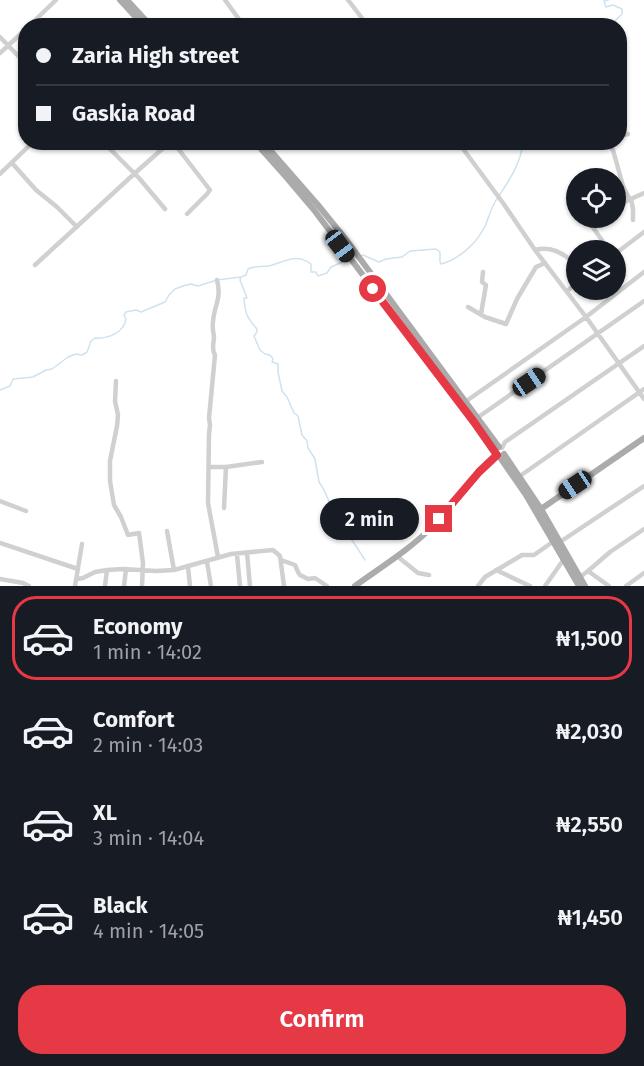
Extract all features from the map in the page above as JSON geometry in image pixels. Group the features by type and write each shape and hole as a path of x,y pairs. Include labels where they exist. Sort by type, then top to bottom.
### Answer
{"main road":[{"path":"120,0 135,18"},
{"path":"127,0 144,18"},
{"path":"262,150 287,178 520,476 541,509 577,583"},
{"path":"270,150 368,268 477,418 557,541 577,583 585,586"},
{"path":"541,509 644,438"},
{"path":"355,586 397,556 432,526 499,452"}],"street":[{"path":"37,18 56,0"},
{"path":"225,0 238,18"},
{"path":"348,0 362,18"},
{"path":"0,53 18,36"},
{"path":"0,37 18,56"},
{"path":"0,174 25,150"},
{"path":"111,150 139,178 165,209"},
{"path":"35,266 162,150"},
{"path":"178,150 210,190 187,214"},
{"path":"464,150 566,290"},
{"path":"613,150 623,186 633,209 633,220"},
{"path":"12,163 36,190 77,227"},
{"path":"626,202 644,193"},
{"path":"626,246 644,232"},
{"path":"536,250 543,249 566,256"},
{"path":"468,307 506,324 526,282 536,267 545,263"},
{"path":"481,314 486,285 482,282 483,272"},
{"path":"626,286 644,272"},
{"path":"216,280 219,287 219,300 213,320 215,355 209,418 207,490 218,557"},
{"path":"574,300 619,364 642,391 644,399"},
{"path":"465,402 608,300"},
{"path":"477,418 644,301"},
{"path":"499,452 505,442 644,346"},
{"path":"116,381 115,400 118,415 110,469 112,499 128,535 139,533 143,570 142,586"},
{"path":"520,476 642,391"},
{"path":"209,467 262,462"},
{"path":"224,508 226,467"},
{"path":"478,586 485,577 496,570 524,554 534,555 644,486"},
{"path":"0,501 26,511"},
{"path":"577,583 600,560 644,530"},
{"path":"167,531 174,570"},
{"path":"0,543 78,569"},
{"path":"75,586 82,544"},
{"path":"77,579 107,570 174,570 231,554 273,550 280,556 284,586"},
{"path":"247,554 250,586"},
{"path":"237,555 240,586"},
{"path":"397,556 418,573 429,575"},
{"path":"545,586 564,559"},
{"path":"281,560 295,565 300,575 313,578 327,586"},
{"path":"207,562 211,586"},
{"path":"188,567 190,586"},
{"path":"124,586 126,569"},
{"path":"105,586 107,570"},
{"path":"496,570 530,586"},
{"path":"588,571 609,586"},
{"path":"626,586 644,573"},
{"path":"0,579 29,586"},
{"path":"307,586 312,579"}],"waterway":[{"path":"608,0 604,1 606,7 613,5 622,9 622,14 618,18"},
{"path":"360,256 363,255 379,262 402,257 410,251 436,249 440,252 441,264 455,258 483,231 522,150"},
{"path":"0,390 10,386 13,379 33,377 52,369 68,357 76,354 82,355 87,352 91,341 95,338 110,336 122,328 125,324 126,312 136,310 141,312 165,302 175,289 183,286 191,284 198,286 217,280 241,277 246,275 250,268 268,266 289,259 300,259 311,264 311,272 316,272 318,276 347,260"},
{"path":"241,277 247,298 244,298 246,312 257,329 254,336 260,350 271,356 272,362 278,364 282,391 298,416 302,435 315,459 319,482 339,523 365,560"}],"route":[{"path":"373,289 497,455 479,472 439,519"}]}
